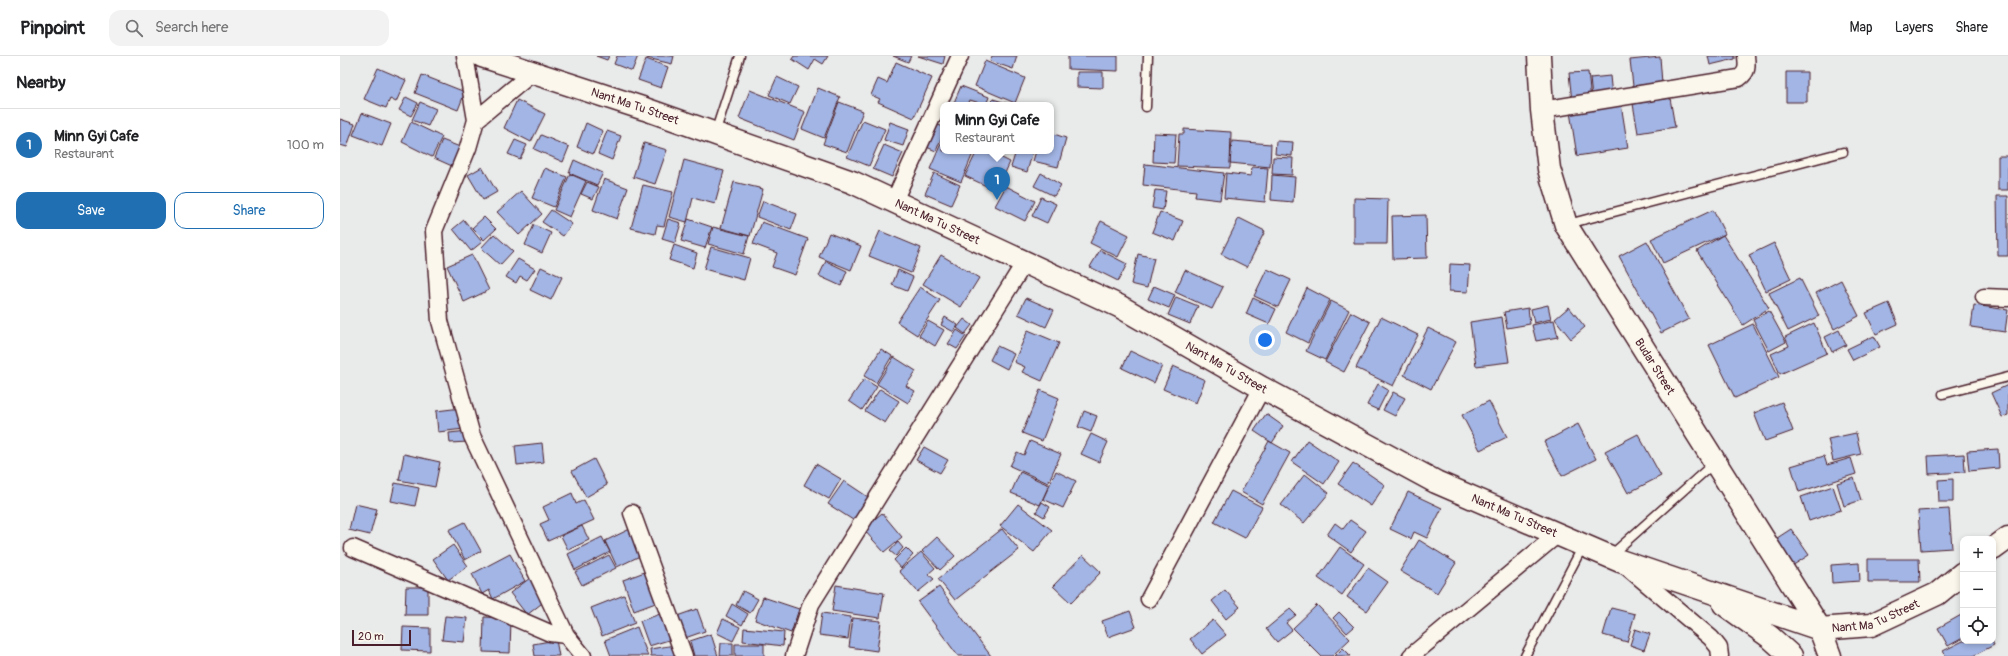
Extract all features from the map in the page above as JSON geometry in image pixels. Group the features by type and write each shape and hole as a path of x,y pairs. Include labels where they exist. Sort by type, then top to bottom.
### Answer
{"main road":[{"name":"Nant Ma Tu Street","path":"482,56 645,109 852,182 1119,306 1262,388 1436,482 1615,559 1820,629 1871,625 1937,594 1960,575"},
{"name":"Budar Street","path":"1539,56 1542,110 1549,170 1566,225 1714,463 1820,629 1830,656"},
{"path":"1703,589 1770,637 1791,656"}],"street":[{"path":"465,56 476,120 468,148 434,231 440,321 472,436 566,635 583,656"},
{"path":"894,201 960,56"},
{"path":"1542,110 1739,78 1747,70 1746,56"},
{"path":"476,120 532,73"},
{"path":"794,656 811,604 1025,262"},
{"path":"1984,297 2008,298"},
{"path":"1149,599 1262,388"},
{"path":"632,513 684,656"},
{"path":"1411,656 1558,534"},
{"path":"353,548 550,633 566,635"},
{"path":"1615,559 1711,638 1719,648 1720,656"}],"lane":[{"path":"714,134 740,56"},
{"path":"1146,107 1148,56"},
{"path":"1566,225 1843,152"},
{"path":"1943,394 2008,377"},
{"path":"1615,559 1714,463"},
{"path":"1525,656 1584,545"}],"building":[{"path":"596,56 609,56 607,60"},
{"path":"617,56 638,56 632,71 614,64"},
{"path":"648,56 674,56 672,64 647,58"},
{"path":"794,56 828,56 823,64 815,59 809,70 792,59"},
{"path":"893,56 911,56 908,62"},
{"path":"918,56 945,56 943,64"},
{"path":"992,56 1017,56 1013,69 990,61"},
{"path":"1068,56 1118,56 1118,71 1068,69"},
{"path":"1708,56 1735,56 1735,59 1710,65"},
{"path":"1660,57 1662,83 1633,86 1630,60"},
{"path":"646,59 668,67 661,88 638,80"},
{"path":"985,61 1025,78 1015,102 975,86"},
{"path":"896,62 932,78 914,118 878,102 880,99 871,95 878,79 887,83"},
{"path":"378,68 406,80 396,102 390,99 386,108 364,99"},
{"path":"1077,72 1103,72 1103,88 1077,87"},
{"path":"1588,72 1591,100 1572,102 1569,73"},
{"path":"1786,72 1807,72 1807,102 1786,102"},
{"path":"422,75 465,92 458,110 415,93"},
{"path":"1610,76 1612,96 1592,98 1590,78"},
{"path":"777,77 798,87 790,104 769,95"},
{"path":"961,86 989,97 987,102 976,102 970,100 969,102 954,102"},
{"path":"818,88 840,97 824,138 802,129"},
{"path":"750,90 805,112 794,140 739,118"},
{"path":"406,97 418,103 411,116 399,110"},
{"path":"1670,98 1675,127 1638,133 1633,104"},
{"path":"993,99 1003,102 992,102"},
{"path":"517,100 545,114 531,142 504,128"},
{"path":"420,102 436,109 428,126 412,120"},
{"path":"839,102 863,111 847,152 823,144"},
{"path":"1621,104 1628,148 1577,156 1570,112"},
{"path":"362,113 391,124 382,146 353,135"},
{"path":"340,119 355,124 347,147 340,145"},
{"path":"863,120 885,129 869,166 847,157"},
{"path":"411,122 442,137 432,157 402,142"},
{"path":"890,122 909,129 903,146 884,140"},
{"path":"586,123 603,131 593,154 577,147"},
{"path":"934,123 940,126 940,141 936,151 924,146"},
{"path":"1184,129 1231,132 1230,168 1177,166 1179,134 1184,134"},
{"path":"607,131 621,136 612,160 598,154"},
{"path":"1154,133 1176,134 1174,163 1153,162"},
{"path":"1054,134 1066,138 1058,167 1033,161 1035,154 1054,154"},
{"path":"541,135 569,147 563,162 534,149"},
{"path":"442,140 460,147 452,166 434,158"},
{"path":"515,140 527,145 520,159 508,154"},
{"path":"1232,141 1271,144 1270,167 1230,163"},
{"path":"1276,141 1293,142 1292,156 1275,154"},
{"path":"644,143 667,150 655,184 633,177"},
{"path":"884,145 903,153 892,177 873,169"},
{"path":"940,146 940,154 973,154 961,182 930,169"},
{"path":"976,154 994,154 1010,162 997,191 965,176"},
{"path":"1015,154 1032,154 1027,172 1011,167"},
{"path":"1998,156 2008,156 2008,190 1998,190"},
{"path":"1273,157 1293,158 1292,175 1272,174"},
{"path":"574,160 603,173 597,185 569,173"},
{"path":"684,160 724,171 715,204 693,198 687,222 669,217"},
{"path":"1145,164 1224,173 1220,200 1195,197 1196,191 1143,185"},
{"path":"482,167 497,192 483,200 468,175"},
{"path":"1252,167 1268,168 1265,202 1224,198 1226,173 1251,176"},
{"path":"545,168 567,177 554,207 532,198"},
{"path":"934,173 960,185 951,205 925,194"},
{"path":"1041,173 1061,185 1054,196 1034,186"},
{"path":"570,174 586,181 570,217 554,210"},
{"path":"1272,175 1295,177 1293,202 1271,200"},
{"path":"604,179 628,188 617,219 593,210"},
{"path":"587,182 599,187 593,199 581,194"},
{"path":"734,182 763,189 750,236 721,228"},
{"path":"643,185 673,192 664,226 657,225 655,234 631,228"},
{"path":"1006,186 1035,201 1025,221 995,206"},
{"path":"1155,190 1166,191 1163,210 1152,208"},
{"path":"521,191 542,214 519,235 497,212"},
{"path":"1997,196 2008,196 2008,256 1998,256"},
{"path":"1041,197 1056,204 1047,223 1032,216"},
{"path":"1354,198 1388,199 1387,244 1354,244"},
{"path":"763,201 797,214 791,230 757,217"},
{"path":"551,210 572,224 563,236 542,222"},
{"path":"1713,210 1725,234 1663,263 1651,239"},
{"path":"1160,212 1183,221 1175,241 1152,232"},
{"path":"1426,215 1427,258 1393,259 1392,216"},
{"path":"484,217 496,229 484,240 472,228"},
{"path":"1239,218 1265,231 1247,267 1221,254"},
{"path":"668,219 681,223 675,243 662,239"},
{"path":"688,219 712,227 705,248 681,241"},
{"path":"464,220 482,242 471,251 453,229"},
{"path":"1101,221 1129,235 1118,257 1090,243"},
{"path":"762,222 808,239 795,275 772,267 777,253 753,244"},
{"path":"534,225 551,233 542,253 525,245"},
{"path":"713,227 749,236 744,254 708,244"},
{"path":"880,231 921,248 911,273 869,256"},
{"path":"829,233 861,246 851,270 819,257"},
{"path":"494,234 513,251 500,265 481,248"},
{"path":"1723,235 1769,308 1743,325 1697,251"},
{"path":"1647,241 1689,319 1661,333 1619,256"},
{"path":"1774,243 1791,279 1766,291 1749,255"},
{"path":"674,245 697,253 693,268 669,260"},
{"path":"711,247 750,258 744,280 704,269"},
{"path":"1100,250 1127,264 1118,281 1090,267"},
{"path":"1138,254 1154,258 1147,288 1131,284"},
{"path":"472,255 489,290 464,302 447,266"},
{"path":"941,255 979,278 961,307 923,284"},
{"path":"518,259 535,269 527,280 520,276 516,283 506,277"},
{"path":"826,261 847,271 841,286 819,276"},
{"path":"1450,264 1470,265 1468,292 1449,291"},
{"path":"541,267 562,277 551,300 530,290"},
{"path":"1267,269 1291,280 1278,307 1254,296"},
{"path":"898,270 913,277 907,291 892,285"},
{"path":"1185,270 1223,287 1212,309 1175,292"},
{"path":"1800,278 1819,316 1788,331 1769,293"},
{"path":"1841,280 1859,316 1834,329 1816,293"},
{"path":"1154,286 1175,295 1169,308 1148,299"},
{"path":"920,287 940,300 917,335 897,322"},
{"path":"1307,288 1330,300 1308,343 1286,332"},
{"path":"1176,297 1198,306 1190,324 1168,315"},
{"path":"1026,298 1054,310 1046,327 1018,314"},
{"path":"1253,298 1276,309 1269,324 1246,314"},
{"path":"1331,301 1349,310 1325,360 1306,351"},
{"path":"1889,303 1898,324 1876,334 1866,313"},
{"path":"1548,305 1551,319 1534,323 1531,309"},
{"path":"1974,305 2008,310 2005,332 1971,327"},
{"path":"1569,307 1585,327 1571,339 1555,319"},
{"path":"1528,308 1530,324 1507,328 1504,312"},
{"path":"1769,311 1786,342 1769,351 1753,320"},
{"path":"1351,312 1370,322 1344,372 1325,362"},
{"path":"945,317 958,325 954,332 941,325"},
{"path":"1381,317 1418,335 1393,386 1356,368"},
{"path":"1502,317 1509,362 1476,366 1470,322"},
{"path":"964,319 972,325 965,334 957,328"},
{"path":"1554,320 1558,337 1536,341 1532,325"},
{"path":"928,321 944,330 935,346 919,336"},
{"path":"1814,323 1827,353 1780,374 1771,354 1789,346 1785,337"},
{"path":"1753,324 1779,377 1735,398 1709,345"},
{"path":"1428,328 1456,342 1431,389 1404,375"},
{"path":"957,330 966,336 957,349 948,344"},
{"path":"1028,330 1059,343 1042,381 1022,372 1025,367 1014,362"},
{"path":"1839,330 1846,345 1832,352 1825,337"},
{"path":"1874,336 1880,347 1853,360 1847,349"},
{"path":"997,346 1014,354 1007,369 990,360"},
{"path":"881,349 892,356 876,383 864,376"},
{"path":"1130,351 1162,366 1154,383 1122,368"},
{"path":"894,357 916,371 906,386 915,391 908,403 877,384"},
{"path":"1173,366 1205,380 1196,403 1163,389"},
{"path":"864,379 877,387 862,410 849,401"},
{"path":"1378,384 1388,390 1378,410 1367,405"},
{"path":"2008,385 2008,415 2002,417 1991,393"},
{"path":"880,389 899,401 885,423 865,411"},
{"path":"1040,390 1059,398 1042,441 1022,433"},
{"path":"1393,392 1405,398 1395,416 1383,410"},
{"path":"1489,401 1507,437 1480,450 1462,415"},
{"path":"1782,402 1793,431 1765,441 1754,413"},
{"path":"461,408 464,429 438,432 436,411"},
{"path":"1084,411 1097,416 1091,432 1078,427"},
{"path":"1266,414 1283,426 1272,443 1254,431"},
{"path":"1578,424 1596,459 1562,476 1544,442"},
{"path":"468,431 468,442 450,443 449,433"},
{"path":"1856,433 1861,454 1833,461 1828,439"},
{"path":"1091,434 1108,442 1099,462 1081,454"},
{"path":"1638,434 1661,476 1628,493 1605,451"},
{"path":"1307,440 1339,462 1324,484 1292,462"},
{"path":"1030,441 1061,454 1048,483 1010,466 1017,452 1024,455"},
{"path":"1269,441 1290,453 1262,504 1241,492"},
{"path":"542,443 544,462 517,465 515,446"},
{"path":"924,447 948,460 940,473 916,460"},
{"path":"1998,449 1999,468 1969,471 1967,451"},
{"path":"404,454 440,462 435,487 399,480"},
{"path":"1964,454 1965,472 1929,474 1928,456"},
{"path":"1824,456 1827,465 1851,458 1856,474 1799,492 1791,466"},
{"path":"594,459 607,485 586,497 572,471"},
{"path":"1353,463 1385,485 1371,506 1338,484"},
{"path":"816,464 841,479 829,499 804,485"},
{"path":"1056,471 1076,481 1063,508 1043,499"},
{"path":"1020,472 1049,485 1040,505 1011,493"},
{"path":"1305,474 1329,493 1304,523 1281,505"},
{"path":"1854,478 1861,500 1844,506 1837,483"},
{"path":"1953,479 1953,502 1939,502 1938,480"},
{"path":"844,481 871,499 856,522 828,504"},
{"path":"395,483 419,488 415,506 391,501"},
{"path":"1833,486 1841,510 1809,521 1801,497"},
{"path":"1231,491 1262,507 1245,538 1214,522"},
{"path":"1408,492 1442,508 1427,538 1414,532 1411,539 1390,529"},
{"path":"572,493 576,504 584,500 594,520 548,541 540,524 549,520 543,507"},
{"path":"1042,502 1050,507 1044,517 1036,512"},
{"path":"355,504 377,509 370,535 349,530"},
{"path":"1018,504 1052,530 1034,552 1000,526"},
{"path":"1949,509 1952,548 1921,550 1918,511"},
{"path":"882,513 902,537 884,552 863,529"},
{"path":"1350,520 1366,531 1351,552 1327,535 1335,523 1343,529"},
{"path":"465,522 481,551 465,560 449,530"},
{"path":"582,526 589,540 568,550 561,536"},
{"path":"632,528 644,554 617,567 605,541"},
{"path":"1002,529 1019,550 955,600 938,579"},
{"path":"1791,529 1809,555 1792,566 1774,540"},
{"path":"602,537 610,552 575,570 568,554"},
{"path":"937,537 955,556 940,570 922,551"},
{"path":"1419,540 1456,563 1437,593 1400,571"},
{"path":"898,542 903,548 896,556 890,551"},
{"path":"453,545 468,566 448,580 433,559"},
{"path":"1340,547 1364,564 1342,595 1318,578"},
{"path":"906,548 913,555 901,568 894,560"},
{"path":"921,552 935,568 928,574 934,579 918,592 899,571"},
{"path":"510,554 525,581 493,599 489,590 482,594 472,574"},
{"path":"609,555 616,568 582,585 575,572"},
{"path":"1083,555 1101,572 1071,603 1053,586"},
{"path":"1868,559 1919,559 1920,582 1868,582"},
{"path":"1859,563 1860,581 1832,583 1831,565"},
{"path":"1368,568 1388,582 1367,611 1347,597"},
{"path":"650,570 661,601 634,611 623,580"},
{"path":"530,578 546,600 527,615 510,593"},
{"path":"836,585 884,593 880,618 832,611"},
{"path":"406,587 428,587 428,615 405,615"},
{"path":"939,587 991,656 958,656 918,602"},
{"path":"1225,590 1240,607 1226,619 1212,601"},
{"path":"743,591 758,599 750,613 736,605"},
{"path":"624,595 635,623 602,636 591,608"},
{"path":"763,597 799,609 791,633 755,620"},
{"path":"732,604 748,614 742,625 726,616"},
{"path":"1317,605 1350,639 1332,656 1321,656 1293,628"},
{"path":"1611,608 1635,614 1627,642 1603,635"},
{"path":"697,609 705,631 685,638 677,616"},
{"path":"1290,609 1296,615 1286,623 1292,630 1277,642 1266,629"},
{"path":"1130,611 1136,627 1108,637 1102,621"},
{"path":"1339,612 1354,627 1347,633 1333,618"},
{"path":"663,613 672,639 649,646 640,621"},
{"path":"822,613 851,617 848,639 819,635"},
{"path":"445,616 467,618 464,642 442,640"},
{"path":"1960,616 1960,640 1948,646 1938,628"},
{"path":"484,617 511,618 510,653 483,652"},
{"path":"853,618 881,621 877,651 849,647"},
{"path":"723,619 740,627 733,641 717,633"},
{"path":"1213,620 1226,635 1202,654 1190,639"},
{"path":"403,627 430,628 430,651 402,650"},
{"path":"637,627 648,656 611,656 605,640"},
{"path":"744,628 784,632 783,646 743,641"},
{"path":"1635,629 1650,634 1644,650 1630,645"},
{"path":"711,634 718,656 694,656 690,641"},
{"path":"556,640 559,656 535,656 533,644"},
{"path":"1960,642 1960,644 1994,645 1973,656 1946,656 1943,651"},
{"path":"721,643 733,643 733,656 720,656"},
{"path":"735,644 764,644 764,656 735,656"},
{"path":"675,645 676,656 651,656 650,649"},
{"path":"1343,648 1351,656 1335,656"}],"place":[{"name":"Minn Gyi Cafe","path":"997,200"}]}
